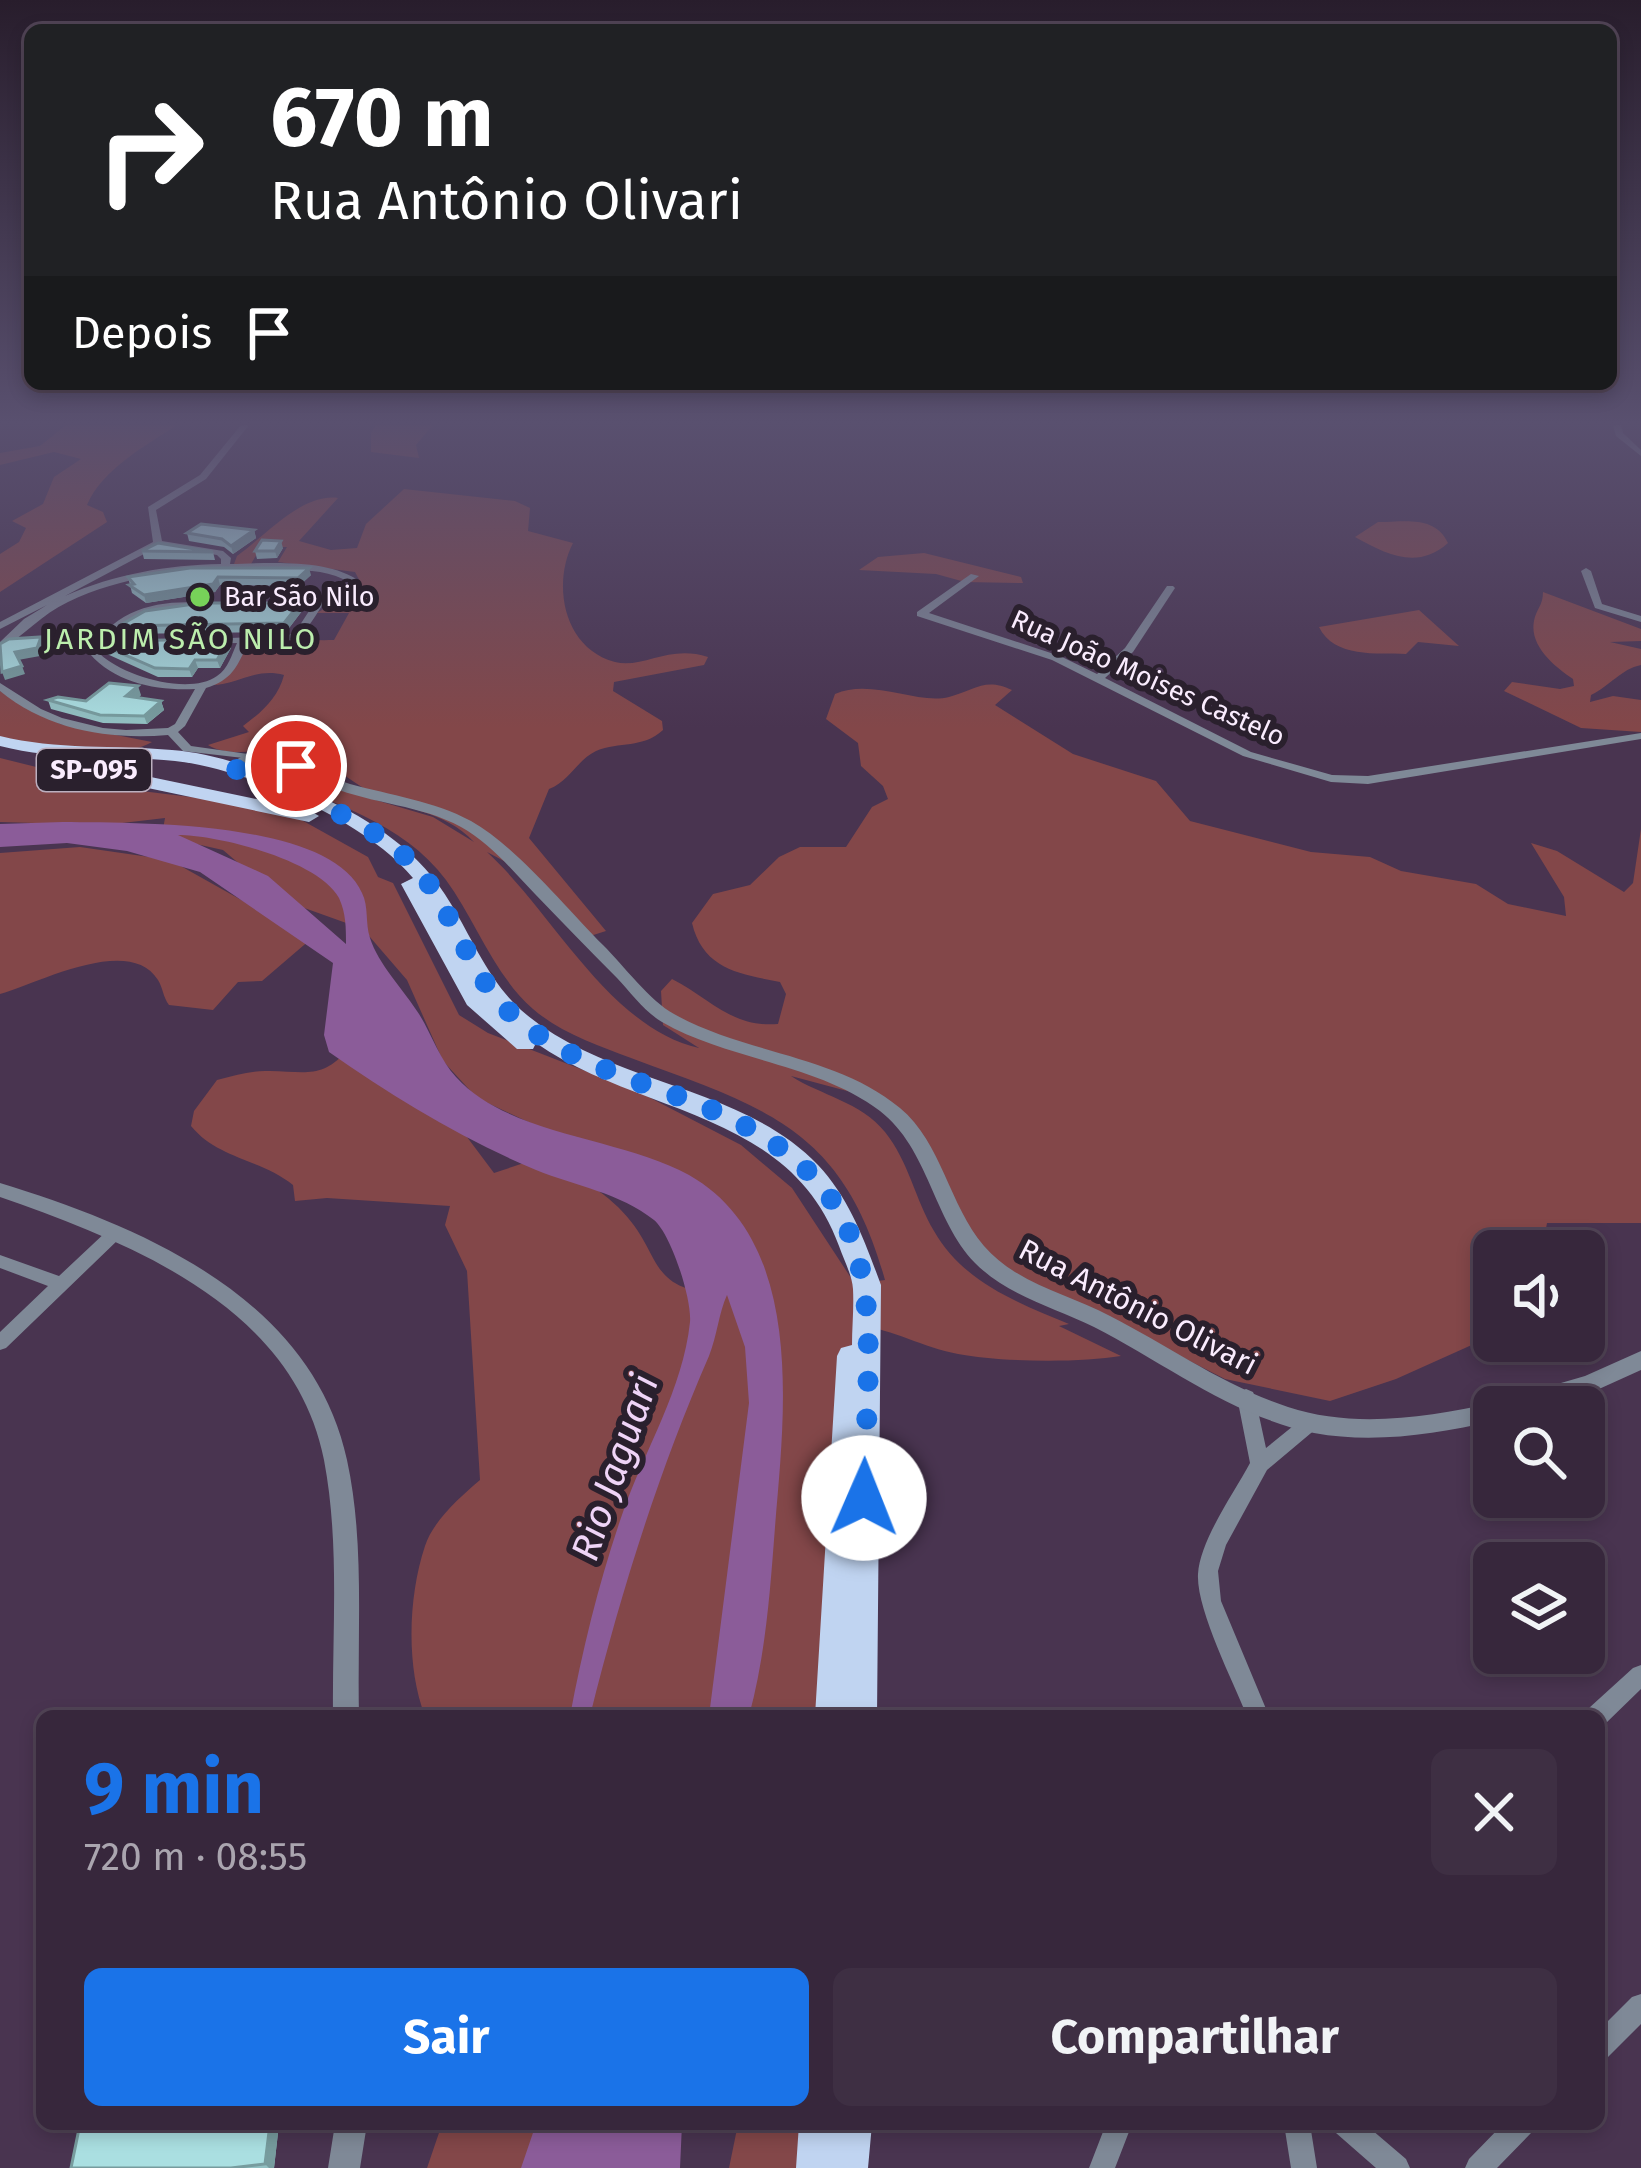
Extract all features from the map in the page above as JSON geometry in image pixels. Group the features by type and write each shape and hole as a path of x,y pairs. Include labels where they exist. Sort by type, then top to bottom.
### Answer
{"main road":[{"name":"SP-095","path":"0,741 36,751 143,752 240,762 352,821 400,853 431,887 496,998 516,1018 553,1045 757,1131 786,1149 836,1205 856,1241 867,1286 860,1710"},
{"name":"SP-095","path":"0,752 322,820 383,855 411,884 475,1000 496,1023 558,1061 722,1127 796,1179 826,1216 844,1255 852,1291 832,1710"},
{"path":"128,777 118,765 143,752"},
{"path":"189,789 219,779 240,762"},
{"path":"817,2168 820,2130"},
{"path":"847,2168 850,2130"}],"street":[{"path":"154,526 158,543"},
{"path":"2,625 158,543 220,553 226,557 225,567"},
{"path":"0,646 69,597 117,579 166,570 331,570 356,582 349,595 319,603 269,604"},
{"path":"1586,571 1598,606 1641,620"},
{"name":"Rua João Moises Castelo","path":"974,576 921,614 1039,652 1232,748 1348,780 1641,736"},
{"path":"1099,678 1129,650 1170,588"},
{"path":"185,641 283,640 300,633 319,603"},
{"path":"218,605 149,608 100,642 95,653 117,673 139,680 202,686 226,675 244,640"},
{"path":"2,625 28,622"},
{"path":"100,642 118,641"},
{"path":"0,686 20,705 59,721 134,734 171,731"},
{"path":"171,731 202,686"},
{"path":"171,731 187,749 240,762"},
{"name":"Rua Antônio Olivari","path":"240,762 280,757 338,785 435,810 468,825 500,848 662,1015 692,1033 839,1082 882,1102 905,1121 958,1230 984,1259 1025,1288 1246,1397 1310,1423 1418,1426 1473,1416"},
{"path":"0,1190 114,1234 192,1274 247,1311 293,1356 320,1406 335,1455 342,1517 346,1710"},
{"path":"0,1343 114,1234"},
{"path":"0,1261 61,1284"},
{"path":"1581,1386 1641,1360"},
{"path":"1246,1397 1260,1464"},
{"path":"1256,1710 1211,1600 1208,1571 1217,1543 1260,1464 1310,1423"},
{"path":"1603,1710 1641,1675"},
{"path":"1605,2042 1641,2006"},
{"path":"344,2168 350,2130"},
{"path":"1102,2168 1117,2130"},
{"path":"1298,2130 1304,2168"},
{"path":"1352,2130 1397,2168"},
{"path":"1478,2168 1516,2130"}],"shaded area":[{"path":"22,526 101,526 0,592 0,554 19,542 26,528"},
{"path":"274,526 312,526 299,541 331,550 357,548 365,526 528,526 528,531 573,543 563,595 573,629 597,655 625,663 681,653 708,657 704,665 614,682 613,691 662,721 663,730 647,740 589,755 549,789 529,838 606,931 587,937 519,869 487,852 610,993 667,1036 699,1048 663,1025 661,991 672,979 735,1017 762,1024 778,1024 786,994 780,982 737,972 705,951 692,923 713,894 750,885 779,857 800,847 846,847 872,807 888,799 883,786 861,766 858,743 826,719 835,694 849,690 936,699 987,685 1003,686 1012,690 995,705 1073,754 1156,781 1190,821 1311,852 1370,857 1401,871 1476,884 1508,904 1566,916 1564,897 1531,843 1557,851 1624,892 1633,883 1641,829 1641,1223 1547,1223 1546,1230 1473,1230 1473,1344 1396,1379 1330,1401 1225,1379 1078,1304 1029,1287 967,1243 906,1131 862,1095 791,1076 852,1106 885,1132 934,1231 960,1264 993,1289 1069,1324 1059,1326 1121,1356 1062,1361 975,1357 859,1325 853,1710 423,1710 412,1654 419,1566 434,1528 480,1480 467,1271 445,1225 450,1206 327,1198 295,1201 293,1185 281,1176 202,1137 191,1126 194,1111 217,1080 259,1071 318,1070 345,1052 467,1137 494,1173 536,1159 579,1179 618,1207 668,1278 701,1292 729,1295 684,1174 649,1160 584,1148 477,1098 443,1061 407,980 363,929 282,900 223,850 187,842 163,829 165,818 105,825 0,822 0,758 125,789 280,808 368,857 378,877 393,883 459,1015 488,1033 637,1091 741,1145 792,1188 855,1284 885,1280 868,1229 847,1188 822,1156 793,1131 722,1092 592,1043 544,1017 507,980 457,896 429,860 387,828 266,775 254,768 255,762 281,757 328,786 433,817 474,842 462,831 436,817 379,796 303,754 227,751 208,745 249,732 243,726 268,704 284,675 264,673 210,685 255,647 288,640 334,640 349,613 316,613 364,589 355,572 278,562 287,547 261,547 251,564 234,564 237,556"},
{"path":"1372,526 1431,526 1448,543 1414,558 1391,554 1355,537"},
{"path":"924,553 1021,577 1023,583 859,570 878,557"},
{"path":"1543,592 1641,629 1641,641 1610,642 1641,649 1641,665 1591,695 1590,702 1613,696 1641,700 1641,732 1581,728 1504,691 1512,682 1560,689 1574,686 1573,679 1551,662 1535,639 1534,621"},
{"path":"1419,610 1459,646 1418,642 1406,654 1357,652 1335,644 1319,627"},
{"path":"0,691 60,724 152,742 136,749 97,753 0,738"},
{"path":"63,822 226,830 311,851 343,869 362,893 379,957 450,1070 478,1097 535,1124 662,1162 689,1175 727,1205 753,1243 770,1287 780,1334 783,1385 769,1599 750,1710 710,1710 749,1403 745,1347 727,1295 712,1348 642,1533 592,1710 571,1710 615,1537 672,1395 686,1347 688,1298 661,1227 627,1203 536,1170 456,1131 329,1052 324,1035 333,963 200,872 127,851 67,843 0,847 0,824","holes":["178,835 241,845 289,861 328,884 339,898 346,944 268,876"]},
{"path":"80,847 170,860 311,939 262,981 238,982 213,1010 169,1005 158,980 145,967 127,961 83,966 0,994 0,853"},
{"path":"440,2130 598,2130 588,2168 427,2168"},
{"path":"534,2130 682,2130 680,2168 521,2168"},
{"path":"737,2130 825,2130 816,2168 729,2168"}],"building":[{"path":"198,526 254,530 231,546 222,539 187,533"},
{"path":"262,540 281,541 275,551 255,551"},
{"path":"158,543 213,552 142,551"},
{"path":"190,568 309,568 298,578 218,577 213,584 144,595 129,585 134,584 128,577"},
{"path":"201,603 300,603 284,623 119,626 145,611"},
{"path":"41,637 37,648 15,652 22,666 2,672 0,644"},
{"path":"229,639 217,660 195,660 189,669 155,668 105,646 106,641"},
{"path":"109,683 138,686 126,696 161,701 144,716 100,715 48,700 86,701"},
{"path":"79,2130 269,2130 265,2164 71,2168"}],"place":[{"name":"Bar São Nilo","path":"200,597"}],"district":[{"name":"JARDIM SÃO NILO","path":"181,639"}],"route":[{"path":"296,766 280,757 262,755 231,767 352,821 400,853 431,887 496,998 553,1045 724,1114 786,1149 813,1174 856,1241 867,1286 864,1498"}],"water label":[{"name":"Rio Jaguari","path":"614,1467"}]}
